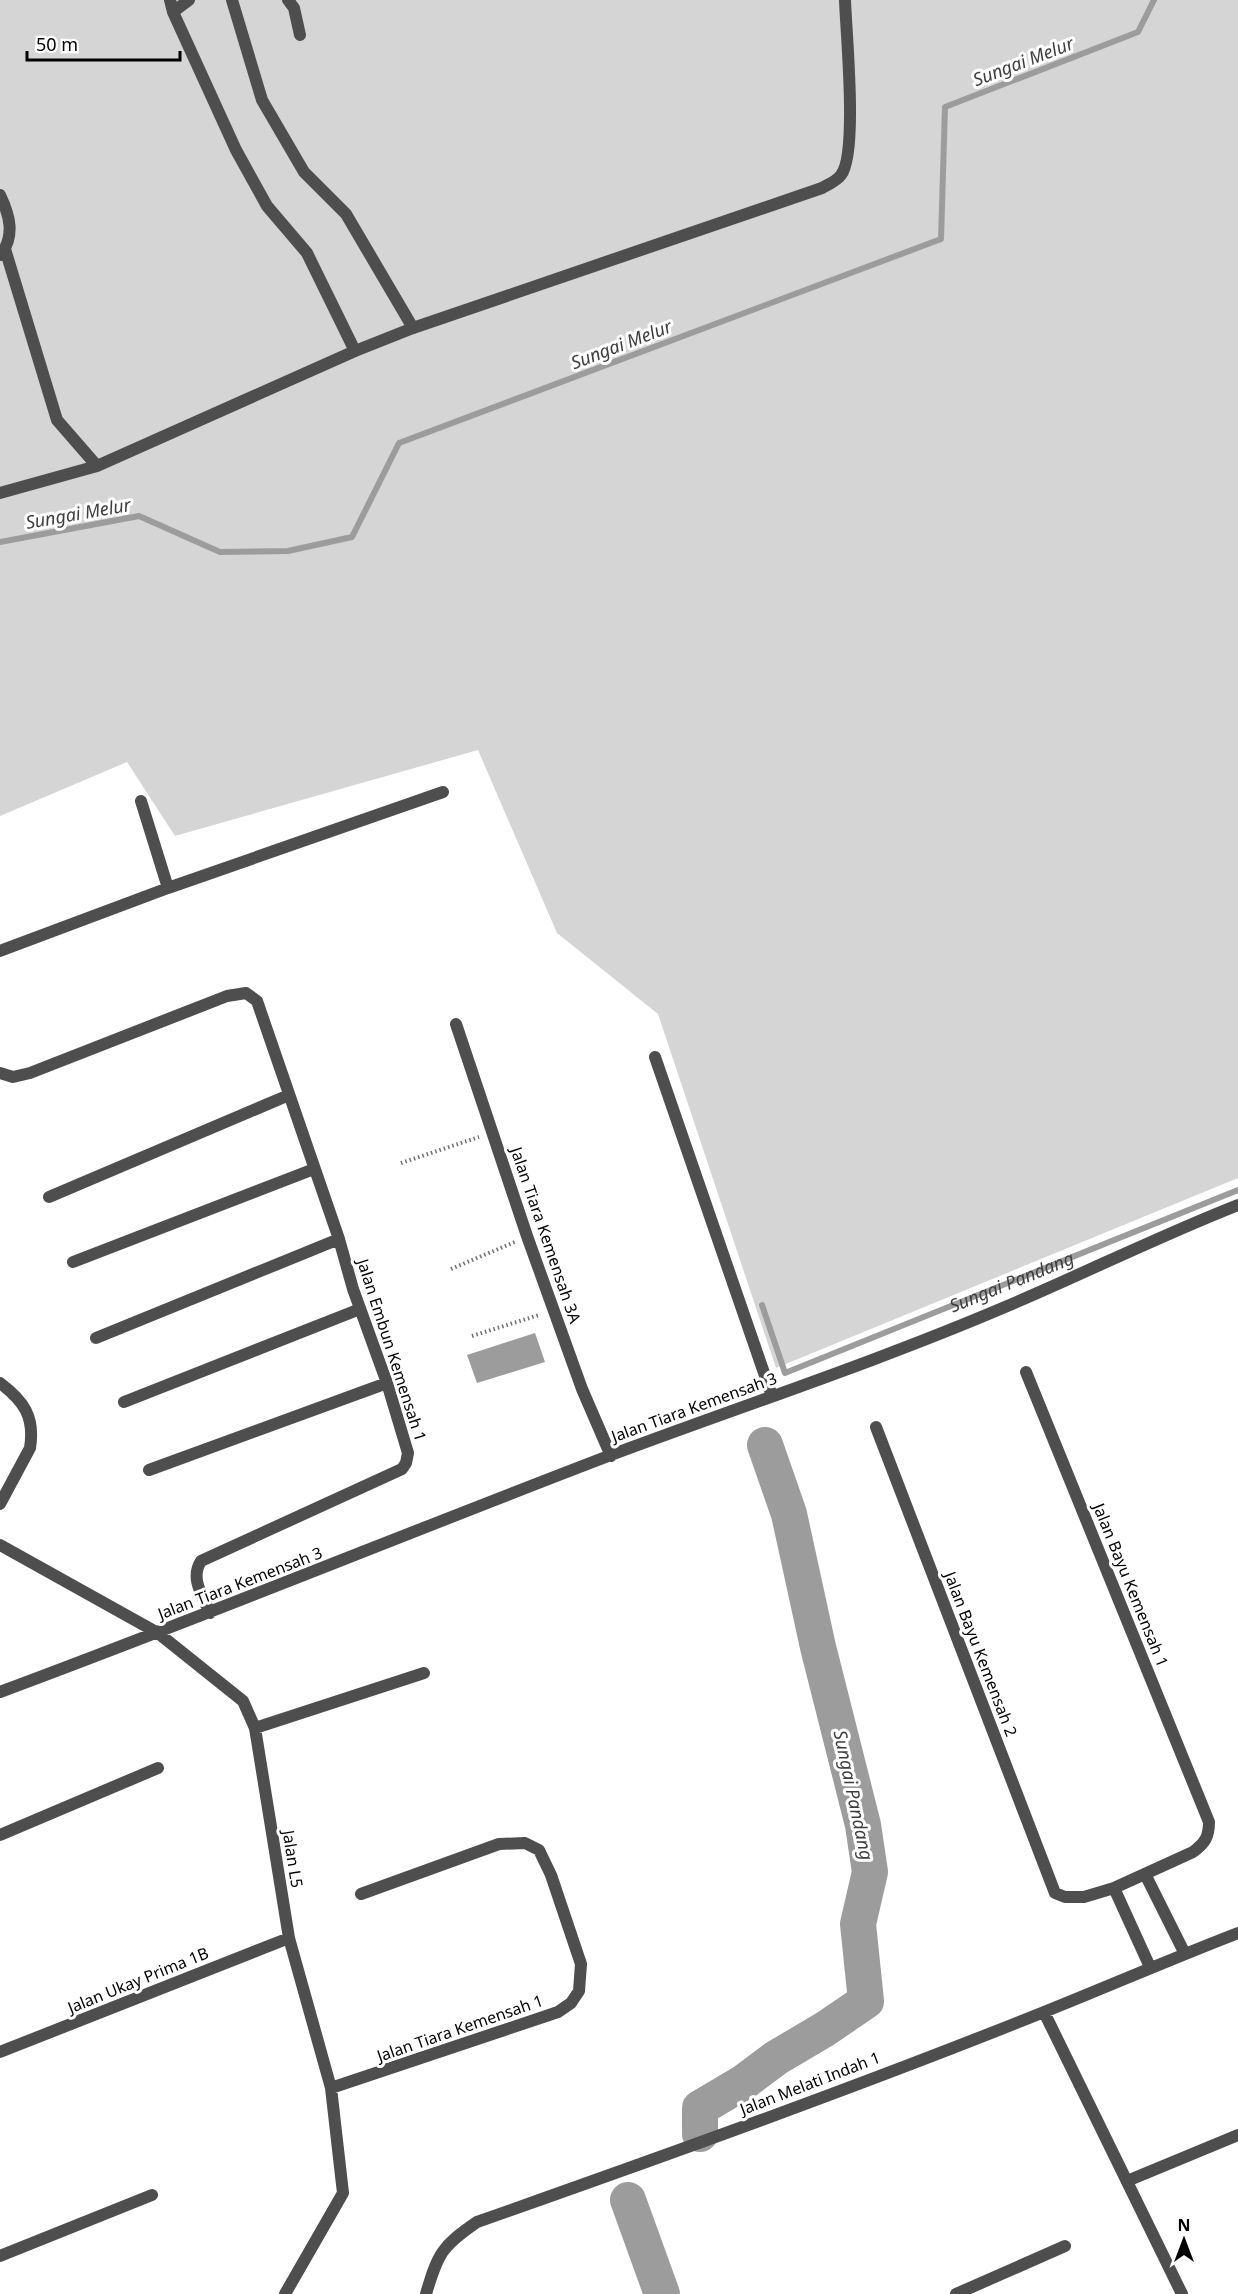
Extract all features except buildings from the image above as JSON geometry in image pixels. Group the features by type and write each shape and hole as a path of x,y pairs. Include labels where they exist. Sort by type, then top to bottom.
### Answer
{"street":[{"path":"189,0 171,6 241,159 267,206 307,252 355,351"},
{"path":"288,0 294,8 300,35"},
{"path":"0,493 97,466 355,351 412,328 822,188 840,176 846,165 849,118 844,0"},
{"path":"232,1 262,100 304,172 346,214 412,328"},
{"path":"0,195 11,227 3,252 57,420 97,466"},
{"path":"0,951 168,888 443,792"},
{"path":"141,801 168,888"},
{"name":"Jalan Embun Kemensah 1","path":"0,1073 13,1077 30,1073 236,993 246,993 258,1001 339,1239 360,1309 387,1383 408,1453 402,1469 201,1561 196,1569 196,1582 210,1613"},
{"name":"Jalan Tiara Kemensah 3A","path":"456,1024 527,1236 582,1389 611,1456"},
{"path":"655,1057 772,1396"},
{"path":"49,1197 290,1095"},
{"path":"73,1262 314,1169"},
{"name":"Jalan Tiara Kemensah 3","path":"0,1692 210,1613 611,1456 1005,1307 1175,1230 1238,1205"},
{"path":"96,1338 339,1239"},
{"path":"124,1401 360,1309"},
{"name":"Jalan Bayu Kemensah 1","path":"1026,1372 1209,1822 1209,1835 1204,1844 1193,1852 1145,1874"},
{"path":"0,1383 22,1403 28,1413 31,1438 30,1448 0,1504"},
{"path":"149,1470 387,1383"},
{"name":"Jalan Bayu Kemensah 2","path":"876,1426 1055,1893 1073,1898 1114,1888"},
{"name":"Jalan L5","path":"0,1545 158,1633 243,1701 255,1728 289,1938 331,2088 343,2193 285,2294"},
{"path":"255,1728 424,1673"},
{"path":"0,1835 158,1768"},
{"name":"Jalan Tiara Kemensah 1","path":"331,2088 558,2012 571,2003 579,1991 581,1964 551,1875 539,1850 525,1843 499,1844 360,1894"},
{"path":"1150,1967 1114,1888 1145,1874 1185,1954"},
{"name":"Jalan Melati Indah 1","path":"426,2294 436,2260 453,2238 477,2222 666,2155 1044,2012 1238,1933"},
{"name":"Jalan Ukay Prima 1B","path":"0,2052 289,1938"},
{"path":"1044,2012 1182,2294"},
{"path":"1127,2181 1238,2135"},
{"path":"0,2256 152,2195"},
{"path":"956,2294 1065,2246"}],"path":[{"path":"401,1163 493,1132"},
{"path":"451,1269 527,1236"},
{"path":"472,1336 554,1311"}],"shaded area":[{"path":"0,0 1238,0 1238,1178 776,1368 658,1014 557,933 478,750 175,836 127,762 0,816"},
{"path":"535,1333 545,1362 477,1383 467,1355"}],"waterway":[{"name":"Sungai Melur","path":"0,542 139,516 220,552 288,551 352,537 399,443 941,239 945,107 1138,32 1154,0"},
{"name":"Sungai Pandang","path":"762,1305 785,1373 1238,1190"},
{"name":"Sungai Pandang","path":"700,2134 700,2108 744,2082 776,2058 866,2001 858,1924 870,1872 863,1825 818,1647 789,1514 765,1445"},
{"name":"Sungai Pandang","path":"628,2200 662,2294"}]}
